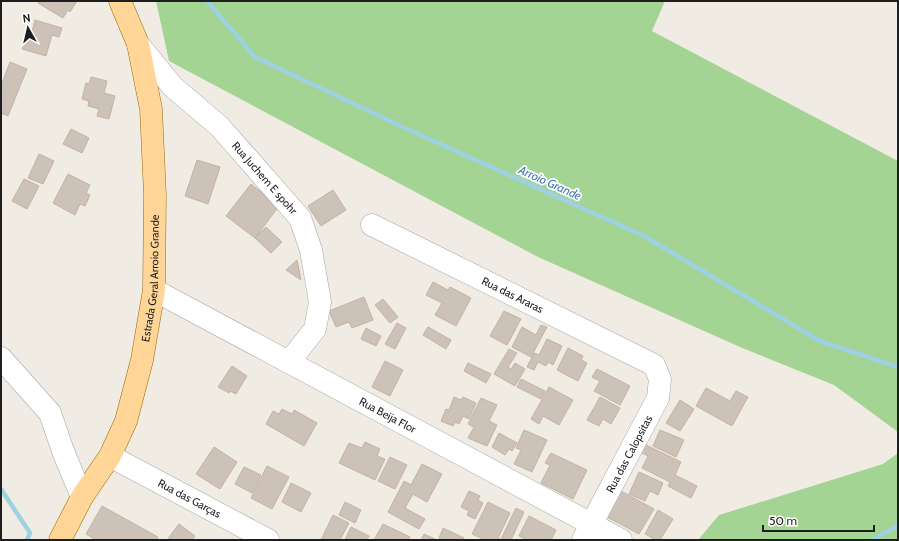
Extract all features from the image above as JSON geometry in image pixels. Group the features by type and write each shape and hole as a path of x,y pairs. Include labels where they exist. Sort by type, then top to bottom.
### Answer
{"main road":[{"name":"Estrada Geral Arroio Grande","path":"64,539 82,497 110,456 126,421 142,360 154,290 155,195 151,109 138,44 120,1"}],"street":[{"name":"Rua Juchem E spohr","path":"138,44 173,87 219,126 300,218 311,250 320,302 315,329 289,362"},
{"name":"Rua das Araras","path":"372,225 654,365"},
{"name":"Rua Beija Flor","path":"154,290 289,362 587,532 622,540"},
{"path":"1,358 50,413 63,452 82,497"},
{"name":"Rua das Calopsitas","path":"587,532 658,398 660,379 654,365"},
{"name":"Rua das Garças","path":"110,456 268,540"}],"green space":[{"path":"156,1 665,1 652,31 898,161 898,432 834,385 740,347 538,257 169,61"},
{"path":"898,453 898,540 698,540 719,515 883,464"}],"building":[{"path":"39,1 77,1 70,12 68,10 63,18 38,3"},
{"path":"35,20 62,28 59,37 52,35 46,56 22,49 25,38 30,40"},
{"path":"10,62 27,69 8,116 1,113 1,86"},
{"path":"91,77 107,81 104,93 115,96 109,119 97,116 99,109 88,106 89,101 82,99 86,83 89,84"},
{"path":"71,129 89,138 82,153 63,144"},
{"path":"39,154 54,161 43,184 28,178"},
{"path":"197,160 220,167 208,204 185,196"},
{"path":"68,174 90,185 86,193 90,195 85,206 80,204 75,215 53,203"},
{"path":"24,179 39,186 27,209 12,201"},
{"path":"251,184 279,206 255,238 226,216"},
{"path":"333,190 346,210 321,226 308,206"},
{"path":"266,227 282,242 271,253 255,238"},
{"path":"297,260 301,280 286,270"},
{"path":"433,282 448,290 450,287 471,298 456,326 435,315 442,303 426,295"},
{"path":"364,297 373,320 352,328 349,322 336,327 329,311"},
{"path":"383,299 398,317 390,323 375,305"},
{"path":"504,311 521,319 507,345 490,336"},
{"path":"397,323 406,328 395,349 385,344"},
{"path":"541,325 547,327 531,357 512,347 522,327 536,335"},
{"path":"428,327 451,340 446,349 423,335"},
{"path":"366,328 381,336 376,346 361,339"},
{"path":"547,339 562,346 553,365 548,362 546,366 538,362 534,370 527,367 534,353 539,355"},
{"path":"568,348 583,356 581,360 587,363 578,381 557,370"},
{"path":"509,349 517,353 508,367 511,369 515,363 525,369 515,386 494,374"},
{"path":"385,361 403,370 390,396 372,387"},
{"path":"468,363 491,374 486,383 464,371"},
{"path":"232,366 247,376 236,394 230,391 229,393 218,387"},
{"path":"597,369 630,386 620,405 594,391 600,381 592,377"},
{"path":"521,379 545,391 541,399 517,387"},
{"path":"549,387 573,400 559,425 543,416 539,424 531,419"},
{"path":"706,388 730,401 736,391 748,397 732,426 696,406"},
{"path":"454,397 461,400 463,397 476,403 469,419 463,416 459,424 455,422 453,426 441,421 446,409 449,410"},
{"path":"600,397 620,408 611,424 603,419 599,426 587,420"},
{"path":"481,398 497,405 489,421 497,425 487,446 468,438 474,427 468,424"},
{"path":"680,400 694,409 680,431 666,423"},
{"path":"282,409 292,414 294,410 317,423 304,446 266,424 273,411 279,414"},
{"path":"524,430 547,440 532,472 514,464 521,450 516,448"},
{"path":"660,430 684,440 676,457 653,446"},
{"path":"499,433 517,443 512,451 509,449 505,455 492,447"},
{"path":"365,442 380,449 377,456 385,459 375,480 339,463 349,443 362,448"},
{"path":"644,444 681,462 675,475 697,486 691,498 668,486 670,482 642,468 648,456 640,452"},
{"path":"214,447 237,462 220,489 196,474"},
{"path":"551,453 587,470 573,499 541,483 550,465 545,463"},
{"path":"390,457 407,465 395,489 378,481"},
{"path":"422,464 442,474 427,502 413,494 405,508 425,519 419,529 388,512 404,481 411,485"},
{"path":"267,466 289,477 272,509 251,498"},
{"path":"244,467 261,475 252,493 235,484"},
{"path":"639,472 663,483 658,495 650,491 645,501 629,494"},
{"path":"291,483 311,493 301,512 282,502"},
{"path":"469,491 480,496 478,500 483,503 475,519 467,515 469,511 461,507"},
{"path":"621,491 654,509 639,534 607,517"},
{"path":"345,502 361,510 355,523 339,515"},
{"path":"488,502 510,513 498,538 501,540 485,540 472,534"},
{"path":"102,506 158,537 157,540 96,540 86,534"},
{"path":"516,508 524,512 511,540 501,539"},
{"path":"658,510 673,519 660,540 656,540 645,534"},
{"path":"333,515 349,523 340,540 321,540"},
{"path":"529,516 556,530 551,540 527,540 519,536"},
{"path":"179,524 195,536 192,540 167,540"},
{"path":"383,524 410,537 408,540 374,540"},
{"path":"351,527 369,536 367,540 345,540"},
{"path":"443,528 464,538 463,540 444,540 439,538"},
{"path":"424,534 437,540 421,540"}],"waterway":[{"name":"Arroio Grande","path":"207,1 255,57 405,128 644,236 820,341 898,367"},
{"path":"1,489 30,533 27,540"},
{"name":"Arroio Grande","path":"873,540 898,525"}]}
